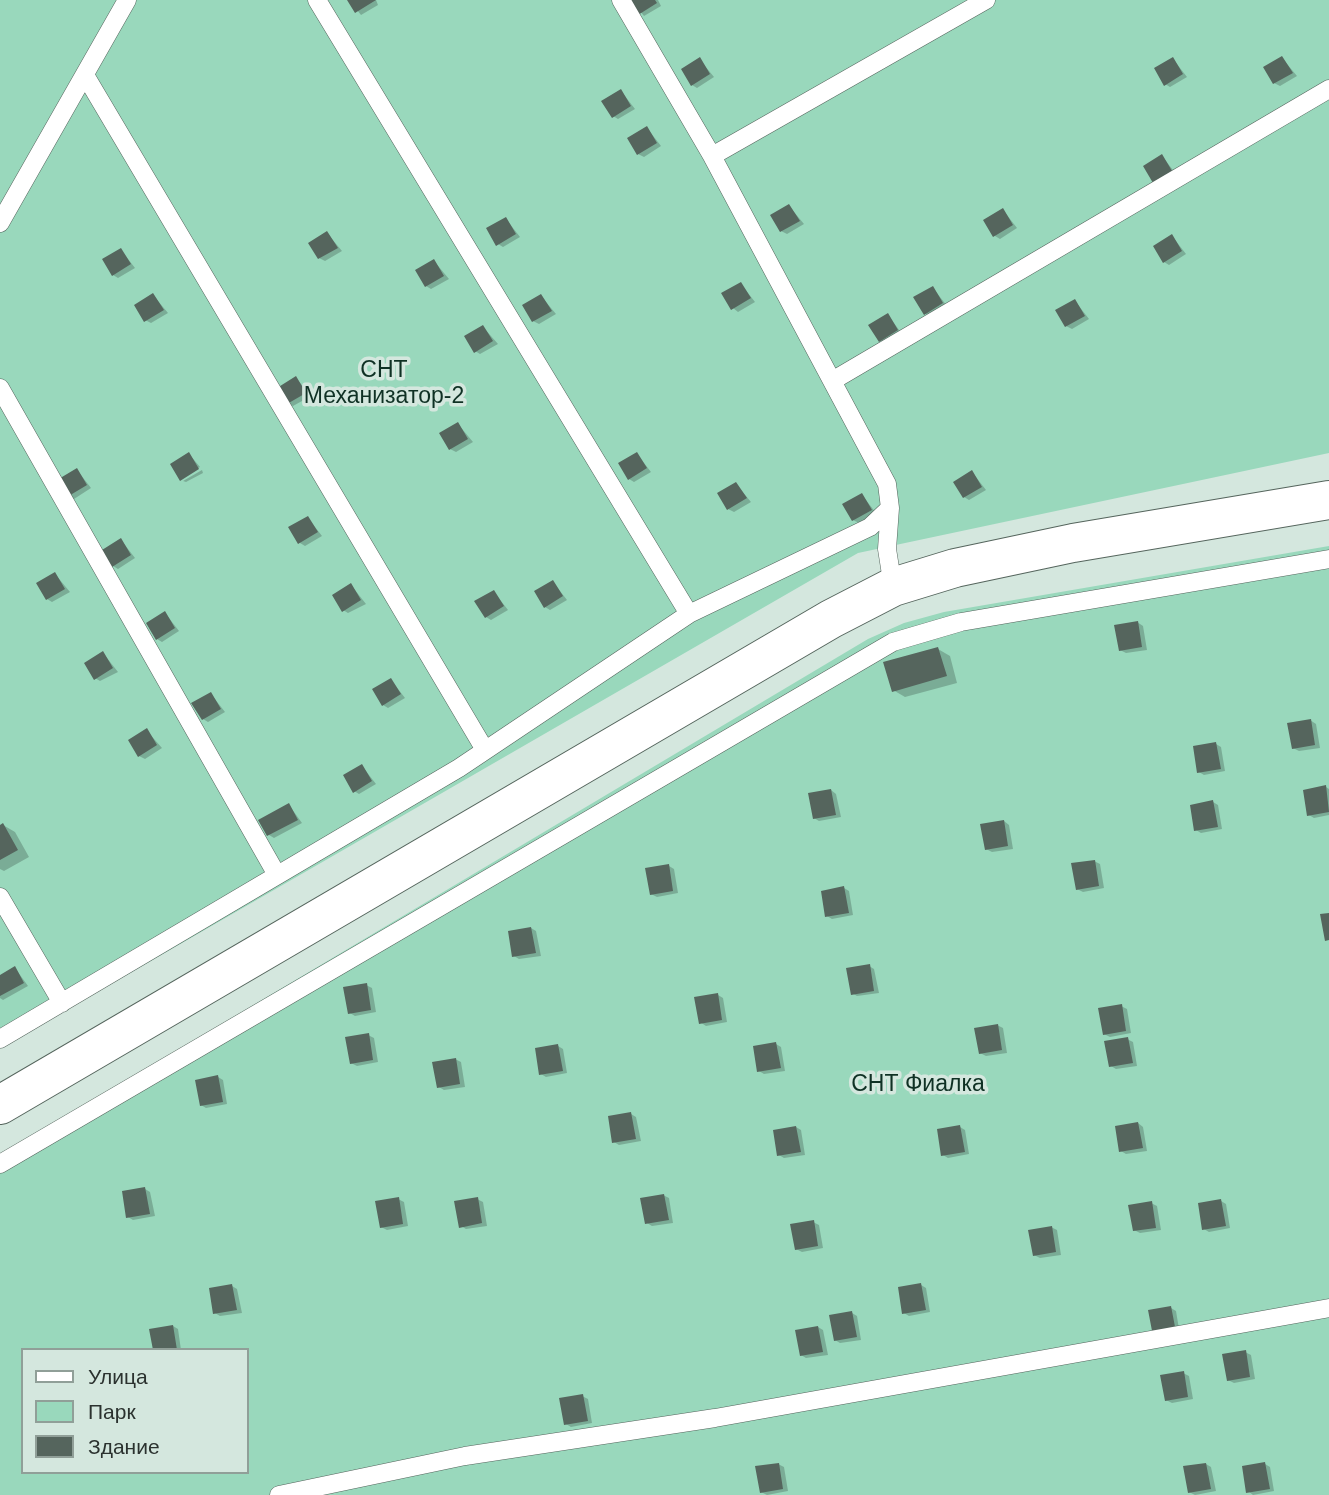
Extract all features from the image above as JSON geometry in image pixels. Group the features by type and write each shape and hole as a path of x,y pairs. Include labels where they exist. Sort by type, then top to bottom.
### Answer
{"street":[{"path":"0,1105 831,619 893,587 954,568 1073,543 1329,500"}],"lane":[{"path":"0,223 127,0"},
{"path":"317,0 689,614"},
{"path":"621,0 712,156 887,484 890,508 887,549 893,587"},
{"path":"712,156 986,0"},
{"path":"85,75 485,750"},
{"path":"832,381 1329,89"},
{"path":"0,388 278,875"},
{"path":"0,1039 485,750 689,614 870,527 890,508"},
{"path":"0,1164 893,642 961,622 1329,559"},
{"path":"0,897 61,1003"},
{"path":"279,1495 465,1456 728,1416 1329,1308"}],"green space":[{"name":"СНТ Механизатор-2","path":"0,0 1329,0 1329,453 858,553 0,1048"},
{"name":"СНТ Фиалка","path":"1329,546 1329,1495 0,1495 0,1156 868,639 904,623 944,612"}],"building":[{"path":"347,0 376,0 355,13"},
{"path":"629,0 655,0 657,3 638,15"},
{"path":"1282,56 1293,73 1273,84 1263,67"},
{"path":"700,57 710,74 691,86 681,69"},
{"path":"1173,57 1183,74 1164,86 1154,68"},
{"path":"621,89 631,106 612,118 601,101"},
{"path":"647,126 657,143 637,155 627,138"},
{"path":"1162,154 1172,171 1153,183 1143,166"},
{"path":"789,204 800,221 780,232 770,215"},
{"path":"1003,208 1013,225 993,237 983,220"},
{"path":"506,217 516,234 496,246 486,228"},
{"path":"327,231 338,248 318,259 308,243"},
{"path":"1172,234 1182,251 1163,263 1153,246"},
{"path":"121,248 131,264 112,276 102,259"},
{"path":"434,259 444,276 425,287 415,270"},
{"path":"741,282 751,298 731,310 721,293"},
{"path":"933,286 943,303 924,315 913,297"},
{"path":"153,293 164,310 144,322 134,305"},
{"path":"541,294 552,311 532,322 522,305"},
{"path":"1075,299 1085,316 1065,327 1055,310"},
{"path":"888,313 898,330 879,342 868,325"},
{"path":"483,325 493,341 474,353 464,336"},
{"path":"296,376 306,393 287,404 277,388"},
{"path":"458,422 468,439 449,450 439,433"},
{"path":"189,452 199,469 180,481 170,464"},
{"path":"637,452 647,468 628,480 618,463"},
{"path":"77,468 87,485 67,497 57,480"},
{"path":"972,470 982,487 963,498 953,482"},
{"path":"736,482 747,498 727,510 717,493"},
{"path":"862,493 872,510 852,521 842,504"},
{"path":"308,516 318,532 298,544 288,527"},
{"path":"121,538 131,555 112,567 102,550"},
{"path":"55,572 65,589 46,600 36,583"},
{"path":"553,580 563,596 544,608 534,591"},
{"path":"351,583 361,600 342,612 332,595"},
{"path":"494,590 504,606 485,618 474,601"},
{"path":"165,611 175,628 156,640 146,623"},
{"path":"1138,621 1142,647 1119,651 1114,625"},
{"path":"938,647 947,676 892,692 883,662"},
{"path":"103,651 113,668 94,680 84,663"},
{"path":"391,678 401,694 382,706 372,689"},
{"path":"211,692 221,709 202,720 191,703"},
{"path":"1311,719 1315,745 1292,749 1287,723"},
{"path":"147,728 157,745 138,757 128,740"},
{"path":"1216,742 1221,769 1197,773 1193,746"},
{"path":"362,764 372,781 353,793 343,775"},
{"path":"1326,785 1329,812 1307,816 1303,790"},
{"path":"831,789 836,815 813,819 808,793"},
{"path":"1213,800 1218,827 1194,831 1190,805"},
{"path":"289,803 298,820 267,836 258,820"},
{"path":"1004,820 1008,846 985,850 980,824"},
{"path":"3,823 18,850 0,860 0,825"},
{"path":"1095,860 1099,886 1076,890 1071,863"},
{"path":"669,864 673,891 650,895 645,868"},
{"path":"844,886 849,913 825,917 821,891"},
{"path":"1329,913 1329,940 1325,941 1320,914"},
{"path":"531,927 536,953 512,957 508,931"},
{"path":"870,964 874,991 851,995 846,968"},
{"path":"15,966 24,983 0,996 0,975"},
{"path":"367,983 371,1010 348,1014 343,987"},
{"path":"718,993 722,1020 699,1024 694,997"},
{"path":"1122,1004 1126,1031 1103,1035 1098,1008"},
{"path":"998,1024 1002,1050 979,1054 974,1028"},
{"path":"369,1033 373,1060 350,1064 345,1037"},
{"path":"1128,1037 1133,1063 1109,1067 1104,1041"},
{"path":"776,1042 781,1068 757,1072 753,1046"},
{"path":"558,1044 563,1071 539,1075 535,1048"},
{"path":"456,1058 460,1084 437,1088 432,1062"},
{"path":"218,1075 223,1102 200,1106 195,1080"},
{"path":"631,1112 636,1139 612,1143 608,1116"},
{"path":"1138,1122 1143,1148 1119,1152 1115,1126"},
{"path":"960,1125 965,1152 941,1156 937,1129"},
{"path":"796,1126 801,1152 777,1156 773,1130"},
{"path":"145,1187 150,1214 126,1218 122,1191"},
{"path":"664,1194 669,1220 645,1224 640,1198"},
{"path":"399,1197 403,1224 380,1228 375,1201"},
{"path":"478,1197 482,1223 459,1228 454,1201"},
{"path":"1221,1199 1226,1226 1202,1230 1198,1203"},
{"path":"1152,1201 1156,1228 1133,1231 1128,1205"},
{"path":"814,1220 818,1246 795,1250 790,1224"},
{"path":"1052,1226 1056,1252 1033,1256 1028,1230"},
{"path":"921,1283 926,1310 902,1314 898,1287"},
{"path":"232,1284 237,1310 213,1314 209,1288"},
{"path":"1171,1306 1176,1332 1153,1336 1148,1310"},
{"path":"852,1311 857,1337 834,1341 829,1315"},
{"path":"173,1325 177,1348 153,1348 149,1329"},
{"path":"818,1326 823,1352 800,1356 795,1330"},
{"path":"1246,1350 1250,1377 1227,1381 1222,1354"},
{"path":"1184,1371 1188,1397 1165,1401 1160,1375"},
{"path":"583,1394 588,1421 564,1425 559,1398"},
{"path":"1265,1462 1270,1489 1246,1493 1242,1466"},
{"path":"779,1463 783,1489 760,1493 755,1466"},
{"path":"1206,1463 1211,1489 1188,1493 1183,1466"}]}
